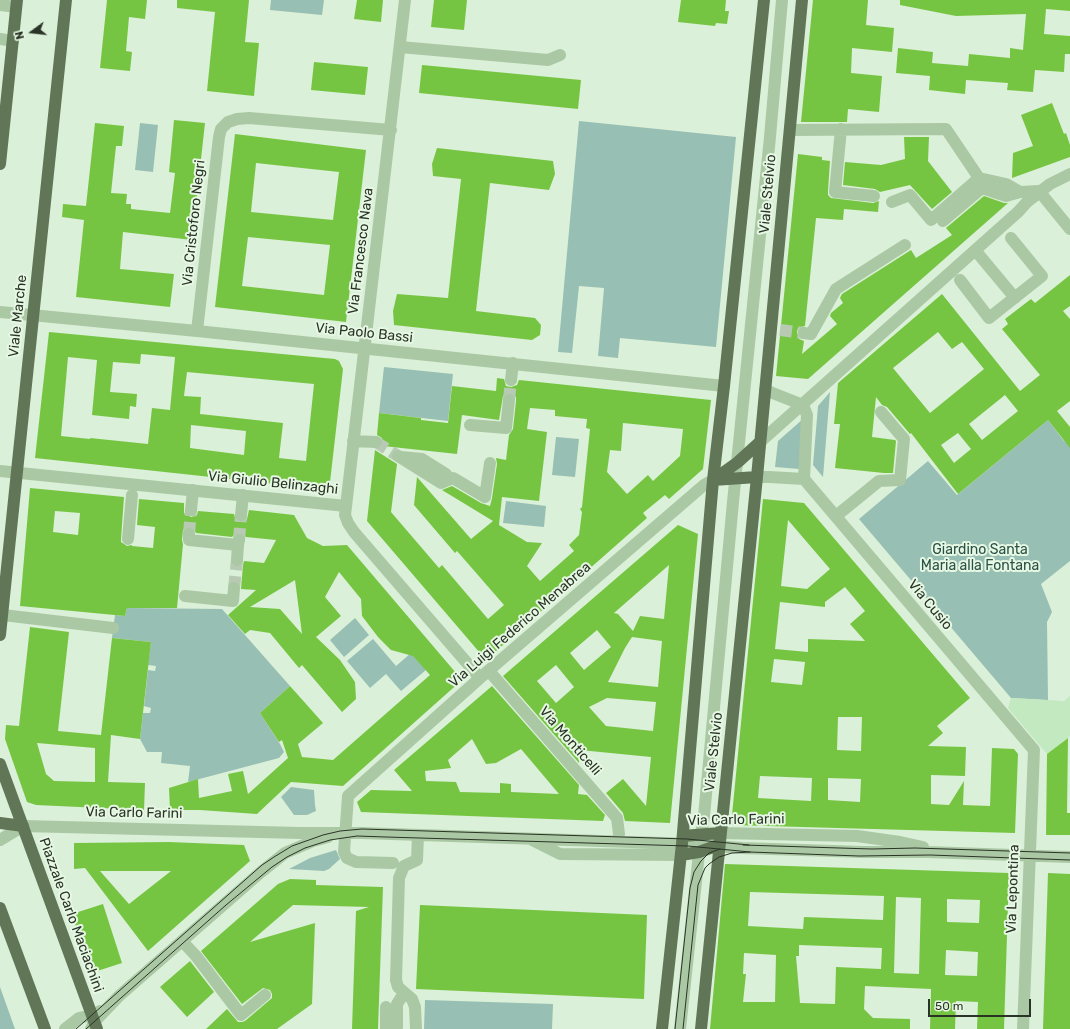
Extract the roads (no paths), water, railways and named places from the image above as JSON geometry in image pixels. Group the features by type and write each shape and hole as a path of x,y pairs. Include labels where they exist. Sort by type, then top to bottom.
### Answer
{"main road":[{"name":"Viale Marche","path":"0,636 66,0"},
{"name":"Viale Stelvio","path":"662,1029 682,845 713,480 764,0"},
{"name":"Viale Stelvio","path":"701,1029 765,390 775,330 790,130 802,0"},
{"path":"0,164 17,4"},
{"path":"713,480 738,462 760,442"},
{"path":"713,480 757,478"},
{"name":"Piazzale Carlo Maciachini","path":"0,764 94,1024"},
{"name":"Piazzale Carlo Maciachini","path":"0,823 22,826"},
{"name":"Via Carlo Farini","path":"682,845 700,844 720,833"},
{"name":"Via Carlo Farini","path":"682,845 700,844 719,846"},
{"path":"0,908 45,1029"}],"street":[{"name":"Via Francesco Nava","path":"346,506 405,0"},
{"name":"Viale Stelvio","path":"680,1029 704,816 782,0"},
{"path":"0,5 17,4"},
{"path":"0,39 13,41"},
{"path":"400,47 548,60 560,55"},
{"name":"Via Cristoforo Negri","path":"197,330 219,138 222,129 228,122 237,119 249,118 391,130"},
{"path":"841,129 835,192 874,196"},
{"path":"790,130 946,129 979,178 1006,184 1020,192"},
{"path":"760,442 1039,191 1070,174"},
{"path":"892,202 910,195 931,220 979,178"},
{"path":"943,221 982,188 1006,196 1020,192 1039,191"},
{"path":"1039,191 1070,229"},
{"path":"960,280 989,318 1042,276 1011,238"},
{"path":"804,333 811,334 836,289 905,245"},
{"path":"975,250 1015,298"},
{"name":"Via Paolo Bassi","path":"0,312 197,330 724,386"},
{"path":"511,380 513,363"},
{"path":"757,478 769,477 804,479 807,415 803,404 765,390"},
{"path":"470,425 506,428 509,400"},
{"path":"836,516 879,481 900,480 904,439 881,412"},
{"path":"353,441 376,442"},
{"path":"446,474 422,459 398,453 441,483 453,478 485,497 490,463"},
{"name":"Via Giulio Belinzaghi","path":"0,471 346,506 345,515 354,532 485,675"},
{"name":"Via Cusio","path":"804,479 1034,750"},
{"name":"Via Luigi Federico Menabrea","path":"346,833 348,796 704,485 713,480"},
{"path":"192,510 193,490"},
{"path":"128,539 132,495"},
{"path":"241,515 243,495"},
{"path":"189,534 189,540 239,542 237,560"},
{"path":"185,596 233,601 234,588"},
{"path":"3,615 113,628"},
{"name":"Via Monticelli","path":"485,675 617,818 619,834"},
{"name":"Via Lepontina","path":"1023,1029 1034,750"},
{"name":"Via Carlo Farini","path":"22,826 361,833 529,838 682,845"},
{"name":"Piazzale Carlo Maciachini","path":"0,840 22,826"},
{"path":"265,995 242,1015 196,956 182,941 285,853 313,841 346,833 344,852 348,858 356,862 393,863"},
{"name":"Via Carlo Farini","path":"720,833 858,836 915,845 942,852"},
{"name":"Via Carlo Farini","path":"529,838 619,834 682,845"},
{"path":"416,1029 415,1006 412,999 398,987 396,980 399,878 404,866 417,860 418,835"},
{"name":"Via Carlo Farini","path":"719,846 863,852 942,852 1070,857"},
{"name":"Piazzale Carlo Maciachini","path":"65,1029 79,1018 94,1024 109,1004 182,941"},
{"path":"395,1029 397,1027 397,1004 404,992"},
{"path":"386,1007 386,1029"}],"tunnel":[{"path":"780,330 804,333"},
{"path":"509,400 511,380"},
{"path":"376,442 398,456"},
{"path":"189,534 191,510"},
{"path":"239,540 241,515"},
{"path":"234,588 237,560"}],"tram line":[{"path":"76,1029 262,865 292,846 323,835 340,831 362,829 687,839 749,845"},
{"path":"86,1029 226,905 272,867 305,848 330,840 357,836 688,846 750,852"},
{"path":"743,845 872,849 915,848 1070,853"},
{"path":"675,1029 690,888 694,872 701,861 709,853 720,849"},
{"path":"683,1029 698,885 705,868 719,857 732,853 750,852 859,856 930,855 1070,860"}],"park label":[{"name":"Giardino Santa Maria alla Fontana","path":"980,558"}]}
